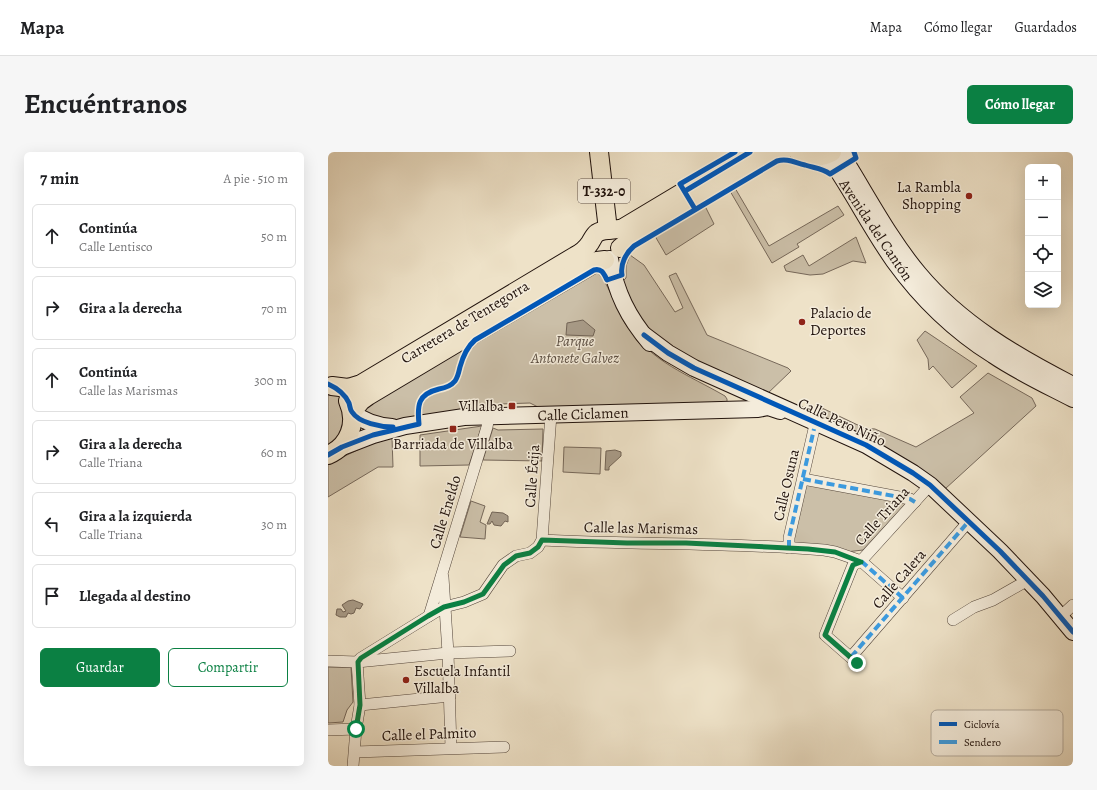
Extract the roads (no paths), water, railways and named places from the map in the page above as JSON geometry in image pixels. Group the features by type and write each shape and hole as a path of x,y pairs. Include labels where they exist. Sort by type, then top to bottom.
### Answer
{"main road":[{"name":"T-332-0","path":"599,152 608,230"},
{"path":"608,230 615,234 619,239 612,256 596,257 592,252 591,246 592,240 599,232 608,230 614,231 622,228 750,152"},
{"name":"Carretera de Tentegorra","path":"352,412 364,399 421,364 584,267 612,256 630,240 759,162 774,154 783,152"},
{"name":"Carretera de Tentegorra","path":"329,384 348,388 361,384 575,256 592,240"},
{"path":"329,384 345,397 352,412 353,420 348,439 335,451"}],"street":[{"name":"Avenida del Cantón","path":"845,152 845,158 849,167 887,229 918,274 935,292 964,319 998,343 1073,385"},
{"name":"Avenida del Cantón","path":"808,153 827,160 834,166 885,248 909,281 931,304 964,334 993,355 1031,378 1073,399"},
{"name":"Calle Pero Niño","path":"612,256 622,303 631,319 653,346 671,362 694,376 762,409"},
{"name":"Calle Pero Niño","path":"644,335 668,353 694,368 818,427 866,445 913,473 930,485 969,521 1028,580 1073,632"},
{"path":"726,410 732,403 731,396 728,393"},
{"path":"762,409 768,407 818,427"},
{"name":"Calle Ciclamen","path":"335,451 373,435 405,426 464,417 762,409"},
{"name":"Calle Ciclamen","path":"352,412 363,420 373,424 385,426 405,426"},
{"name":"Calle Écija","path":"542,540 551,414"},
{"name":"Calle Eneldo","path":"428,616 487,427 489,416"},
{"name":"Calle Osuna","path":"789,548 789,538 803,479 818,427"},
{"path":"803,479 910,499 915,502"},
{"name":"Calle Triana","path":"854,660 825,635 853,565 861,562 930,485"},
{"name":"Calle Calera","path":"854,660 903,598 969,521"},
{"path":"353,766 356,729 360,705 358,662 361,658 444,607 464,602 483,594 504,565 516,556 530,553 538,547 542,540"},
{"name":"Calle las Marismas","path":"542,540 627,543 686,543 824,550 835,552 861,562 903,598"},
{"path":"443,569 450,696 451,748"},
{"path":"954,620 974,607 992,600 1028,580"},
{"path":"1060,617 1073,605"},
{"path":"328,661 358,662 448,653 510,652"},
{"path":"360,705 450,696"},
{"path":"328,730 356,729"},
{"name":"Calle el Palmito","path":"355,752 504,747"}],"place":[{"name":"La Rambla Shopping","path":"969,196"},
{"name":"Palacio de Deportes","path":"802,322"},
{"name":"Villalba","path":"512,406"},
{"name":"Barriada de Villalba","path":"453,429"},
{"name":"Escuela Infantil Villalba","path":"406,680"}],"park label":[{"name":"Parque Antonete Galvez","path":"575,350"}]}
